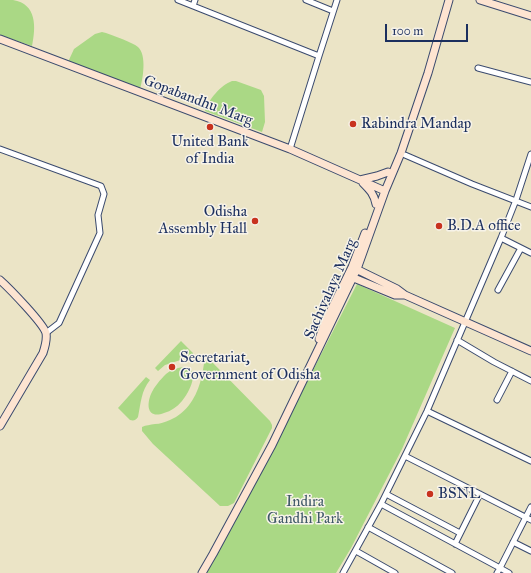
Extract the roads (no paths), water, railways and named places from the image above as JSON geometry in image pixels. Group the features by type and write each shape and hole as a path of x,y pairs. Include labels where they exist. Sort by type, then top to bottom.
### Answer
{"street":[{"path":"178,0 320,56"},
{"path":"193,6 195,0"},
{"path":"306,0 333,11"},
{"path":"290,149 337,0"},
{"name":"Sachivalaya Marg","path":"202,573 272,445 355,268 425,67 444,0"},
{"name":"Sachivalaya Marg","path":"355,268 376,204 401,153 427,76 448,0"},
{"path":"480,0 531,16"},
{"name":"Gopabandhu Marg","path":"0,40 290,149 383,190"},
{"path":"478,68 531,82"},
{"path":"0,148 101,186 104,194 98,215 100,233 59,323 46,333"},
{"path":"343,573 381,504 426,411 502,238 531,154"},
{"path":"406,155 472,184 531,207"},
{"path":"359,180 388,172"},
{"path":"359,180 372,192 376,204"},
{"path":"502,238 531,253"},
{"path":"498,290 521,248"},
{"path":"355,268 397,289 405,295 531,351"},
{"path":"351,277 395,295 405,295"},
{"name":"Sachivalaya Marg","path":"198,573 229,520 314,352 325,322 351,277"},
{"path":"0,280 27,308 46,333 46,343 43,352 0,426"},
{"path":"457,340 531,381"},
{"path":"497,400 512,371"},
{"path":"426,411 531,461"},
{"path":"405,456 529,519"},
{"path":"386,494 460,534"},
{"path":"455,544 480,494"},
{"path":"381,504 455,544 498,570 509,573"},
{"path":"498,570 513,542 529,519 531,507"},
{"path":"368,528 452,573"},
{"path":"513,542 531,551"},
{"path":"356,551 395,573"}],"place":[{"name":"Rabindra Mandap","path":"353,124"},
{"name":"United Bank of India","path":"210,127"},
{"name":"Odisha Assembly Hall","path":"255,221"},
{"name":"B.D.A office","path":"439,226"},
{"name":"Secretariat, Government of Odisha","path":"172,367"},
{"name":"BSNL","path":"430,494"}],"park label":[{"name":"Indira Gandhi Park","path":"305,510"}]}
